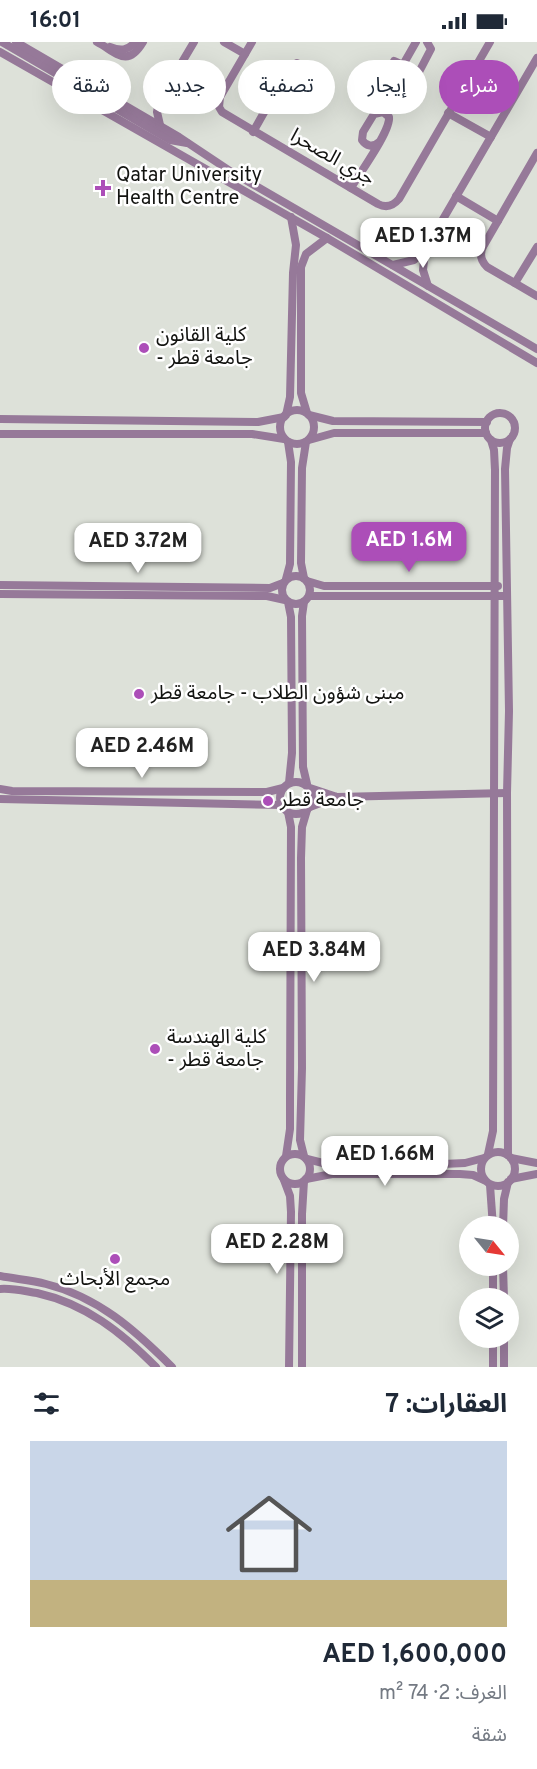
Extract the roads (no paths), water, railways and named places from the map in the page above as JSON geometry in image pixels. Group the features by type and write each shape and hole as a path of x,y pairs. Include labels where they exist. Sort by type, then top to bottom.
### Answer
{"street":[{"path":"2,42 170,140 177,143 188,143"},
{"path":"16,42 160,125 216,162 537,349"},
{"path":"100,43 120,56 128,57 134,47 143,42"},
{"path":"183,60 194,42"},
{"path":"224,42 245,54"},
{"name":"جري الصحرا","path":"252,42 220,97 219,107 224,115 380,205 389,206 394,203 447,114"},
{"path":"406,60 416,42"},
{"path":"427,42 431,49 430,54"},
{"path":"426,60 438,42"},
{"name":"جري الصحرا","path":"479,60 490,42"},
{"path":"0,52 291,217 537,363"},
{"path":"391,265 414,260 425,250 537,58"},
{"path":"139,113 143,111"},
{"path":"351,188 379,142 390,120 385,113 380,111 372,116 363,132 362,140 368,160"},
{"path":"157,114 160,125"},
{"path":"253,132 263,114"},
{"path":"450,114 491,137"},
{"path":"365,144 372,146 379,142"},
{"path":"537,153 482,248 482,258 487,267 537,296"},
{"path":"456,196 498,220"},
{"path":"291,217 296,246 296,329 301,349 301,393 314,429 308,441 302,468 301,563 310,590 302,616 303,767 313,795 302,827 300,1134 310,1171 305,1180 302,1214 302,1367"},
{"path":"289,1367 291,1212 290,1196 280,1169 286,1156 290,1129 291,827 280,797 286,786 292,753 291,617 281,590 290,564 291,469 286,440 280,426 290,397 292,350 302,263 311,249 327,238"},
{"path":"515,284 537,247"},
{"path":"425,250 423,270 428,286"},
{"path":"292,350 301,349"},
{"path":"0,420 258,422 285,416 296,410 321,420 333,421 487,422"},
{"path":"492,1216 487,1182 480,1169 493,1131 495,470 494,450 487,422 490,417 498,413 509,416 515,429 507,448 505,469 509,711 507,912 510,1156 515,1168 504,1199 503,1216"},
{"path":"0,434 252,434 286,440 298,445 334,433 489,437 501,443 510,439"},
{"path":"125,591 270,588 295,575 319,585 364,591 423,595 506,596"},
{"path":"0,585 63,590 267,596 298,604 306,599 364,591 423,586 506,586"},
{"path":"423,586 423,595"},
{"path":"0,594 63,590"},
{"path":"1,794 267,792 298,781 337,797"},
{"path":"1,794 285,809 296,814 337,797 507,793"},
{"path":"494,910 502,909 507,912"},
{"path":"291,911 302,912"},
{"path":"291,940 302,941"},
{"path":"286,1156 295,1153 327,1164 450,1164 471,1162 497,1151 537,1163"},
{"path":"284,1179 292,1184 332,1174 460,1174 472,1175 501,1186 510,1181 537,1174"},
{"path":"0,1276 48,1284 99,1305 136,1332 172,1367"},
{"path":"0,1289 28,1292 75,1305 117,1330 156,1367"},
{"path":"493,1348 493,1367"},
{"path":"504,1348 504,1367"}],"place":[{"name":"Qatar University Health Centre","path":"103,188"},
{"name":"كلية القانون - جامعة قطر","path":"144,348"},
{"name":"مبنى شؤون الطلاب - جامعة قطر","path":"139,694"},
{"name":"جامعة قطر","path":"268,801"},
{"name":"كلية الهندسة - جامعة قطر","path":"155,1049"},
{"name":"مجمع الأبحاث","path":"115,1259"}]}
